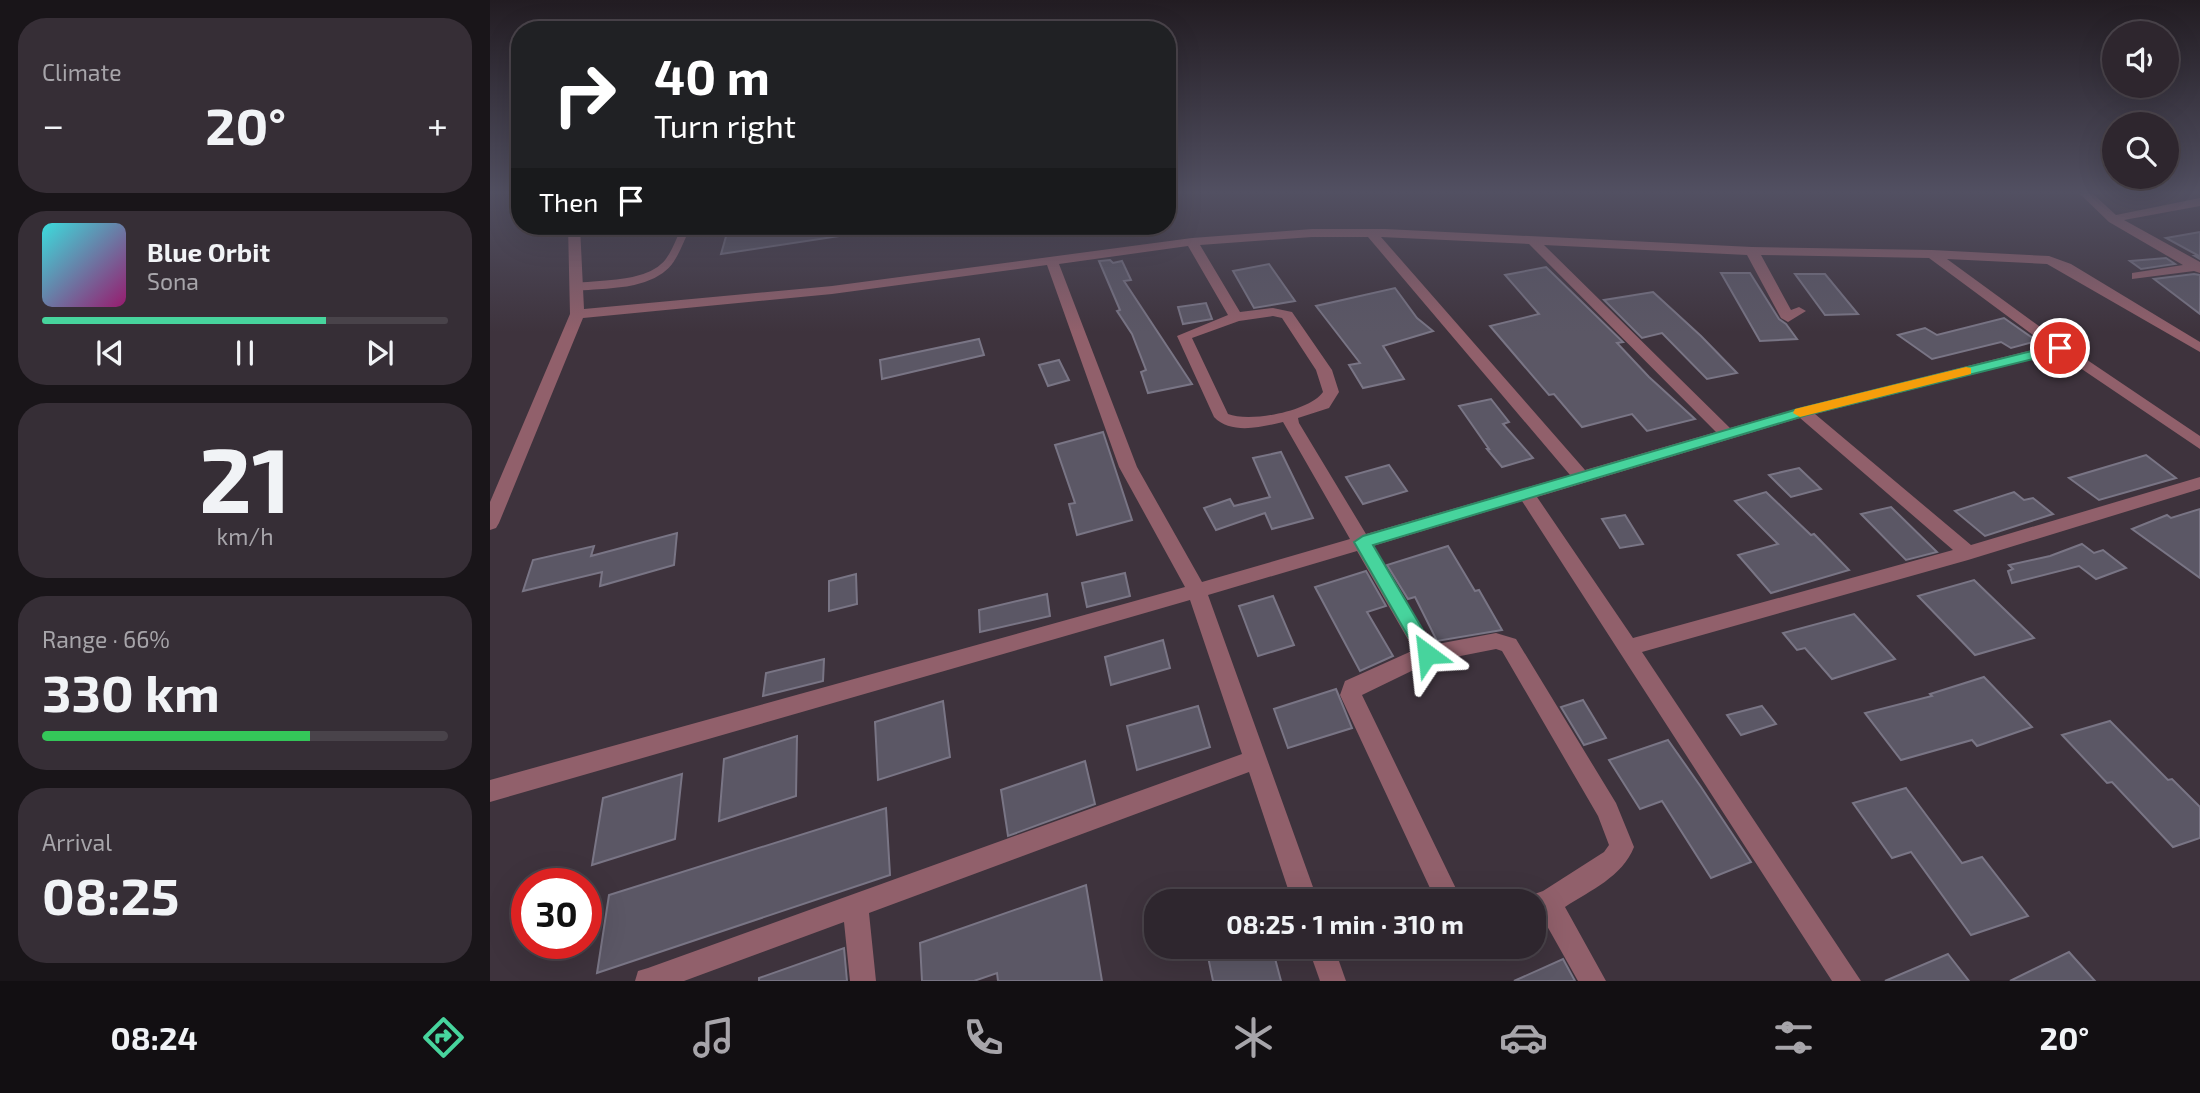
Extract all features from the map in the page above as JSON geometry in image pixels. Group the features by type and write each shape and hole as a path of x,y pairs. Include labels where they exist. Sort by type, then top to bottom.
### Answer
{"street":[{"path":"490,523 577,314 574,240"},
{"path":"577,314 832,289 1051,259 1222,240"},
{"path":"1377,240 1581,477"},
{"path":"1508,240 1752,251 1933,254 2049,260 2066,267 2200,348"},
{"path":"2150,240 2198,267"},
{"path":"1533,241 1727,434"},
{"path":"1192,242 1236,317"},
{"path":"1752,251 1788,318 1799,311"},
{"path":"1933,254 2060,348 2200,444"},
{"path":"1051,259 1128,467 1196,591 1301,889"},
{"path":"2137,276 2198,267"},
{"path":"1273,312 1287,315 1324,370 1331,392 1323,404 1249,424 1233,423 1222,417 1184,336 1236,317 1273,312"},
{"path":"490,791 1196,591 1803,412 2060,348"},
{"path":"1803,412 1968,553"},
{"path":"1290,415 1292,423 1427,654"},
{"path":"1628,648 1968,553 2200,483"},
{"path":"1526,494 1848,981"},
{"path":"1443,889 1351,695 1353,687 1427,654 1496,641 1509,645 1608,811 1622,847 1613,861 1546,902"},
{"path":"648,981 1256,759"},
{"path":"855,905 863,981"},
{"path":"1546,912 1593,981"},
{"path":"1325,959 1333,981"}],"lane":[{"path":"576,287 646,276 658,271 667,264 680,240"}],"building":[{"path":"725,240 815,240 721,254"},
{"path":"2169,240 2200,240 2200,259 2195,256 2199,256"},
{"path":"2166,258 2175,264 2141,269 2130,261"},
{"path":"1110,260 1113,263 1122,261 1131,280 1124,281 1192,384 1148,393 1141,372 1146,370 1132,334 1117,311 1120,310 1099,261"},
{"path":"1269,264 1295,301 1254,308 1233,271"},
{"path":"1546,267 1623,342 1617,343 1649,377 1695,419 1647,431 1632,414 1582,427 1554,394 1549,395 1490,326 1539,314 1505,275"},
{"path":"1721,273 1750,273 1779,319 1797,339 1760,341"},
{"path":"1795,274 1825,274 1858,314 1825,315"},
{"path":"2200,275 2200,314 2154,279"},
{"path":"1395,288 1417,318 1433,331 1383,346 1404,379 1363,388 1349,365 1360,363 1316,306"},
{"path":"1653,292 1737,373 1707,379 1662,333 1642,338 1604,300"},
{"path":"1206,303 1212,319 1183,324 1178,307"},
{"path":"2004,318 2037,341 2011,348 2001,342 1932,359 1898,335 1925,328 1937,335"},
{"path":"979,339 984,355 882,379 880,360"},
{"path":"1059,360 1069,380 1048,386 1039,365"},
{"path":"1491,399 1509,422 1503,424 1533,458 1502,467 1459,406"},
{"path":"1103,432 1132,520 1077,535 1069,504 1075,503 1055,445"},
{"path":"1281,452 1313,518 1272,529 1265,513 1216,530 1204,508 1230,499 1234,506 1270,497 1253,458"},
{"path":"2146,455 2176,478 2099,500 2069,478"},
{"path":"1389,465 1407,491 1363,504 1346,477"},
{"path":"1799,468 1821,489 1791,497 1769,475"},
{"path":"1766,492 1811,535 1814,534 1849,570 1771,593 1738,555 1778,544 1735,501"},
{"path":"2014,492 2024,500 2033,498 2053,514 1985,536 1955,511"},
{"path":"1891,507 1937,552 1906,560 1861,514"},
{"path":"2200,509 2200,578 2132,529 2167,515 2171,518"},
{"path":"1625,515 1643,544 1620,548 1602,519"},
{"path":"677,533 674,565 600,586 602,572 523,591 533,560 594,546 591,556"},
{"path":"2082,544 2094,553 2103,550 2126,568 2096,579 2079,566 2012,583 2008,571 2013,569 2009,565 2050,556"},
{"path":"1448,546 1475,591 1479,590 1502,630 1437,641 1415,597 1408,599 1387,565"},
{"path":"1366,571 1386,606 1367,612 1393,656 1360,671 1315,587"},
{"path":"1125,573 1130,596 1087,607 1082,583"},
{"path":"856,574 857,604 829,611 829,581"},
{"path":"1974,580 2034,638 1975,655 1918,596"},
{"path":"1047,594 1050,616 980,632 979,610"},
{"path":"1273,596 1294,645 1258,656 1239,606"},
{"path":"1854,614 1895,659 1832,679 1805,648 1797,650 1783,633"},
{"path":"1163,640 1170,668 1111,685 1105,657"},
{"path":"824,659 823,681 763,696 766,673"},
{"path":"1984,677 2032,727 1977,746 1972,740 1901,760 1865,713 1932,696 1930,694"},
{"path":"1336,689 1352,728 1288,748 1274,709"},
{"path":"1583,700 1606,738 1584,745 1561,707"},
{"path":"943,701 950,757 878,780 875,722"},
{"path":"1198,706 1210,747 1137,770 1127,726"},
{"path":"1762,706 1776,724 1741,735 1727,715"},
{"path":"2110,721 2168,780 2172,779 2200,807 2200,838 2173,847 2112,782 2107,783 2062,735"},
{"path":"797,736 796,796 719,821 724,759"},
{"path":"1668,740 1751,862 1711,878 1662,801 1640,809 1609,760"},
{"path":"1085,761 1095,804 1008,836 1001,790"},
{"path":"682,774 675,839 592,865 603,798"},
{"path":"1906,788 1962,863 1982,857 2028,916 1971,935 1911,852 1892,858 1853,803"},
{"path":"886,808 890,875 597,973 599,959 602,959 609,895"},
{"path":"1086,885 1102,981 998,981 997,973 974,981 922,981 920,943"},
{"path":"844,948 847,981 759,981 759,978"},
{"path":"2069,952 2095,981 2010,981"},
{"path":"1948,954 1969,981 1885,981"},
{"path":"1208,959 1275,959 1281,981 1213,981"},
{"path":"1563,959 1575,981 1514,981"}],"slow traffic":[{"path":"1800,413 1966,371"}],"route":[{"path":"1427,654 1363,542 1803,412 2060,348"}]}
